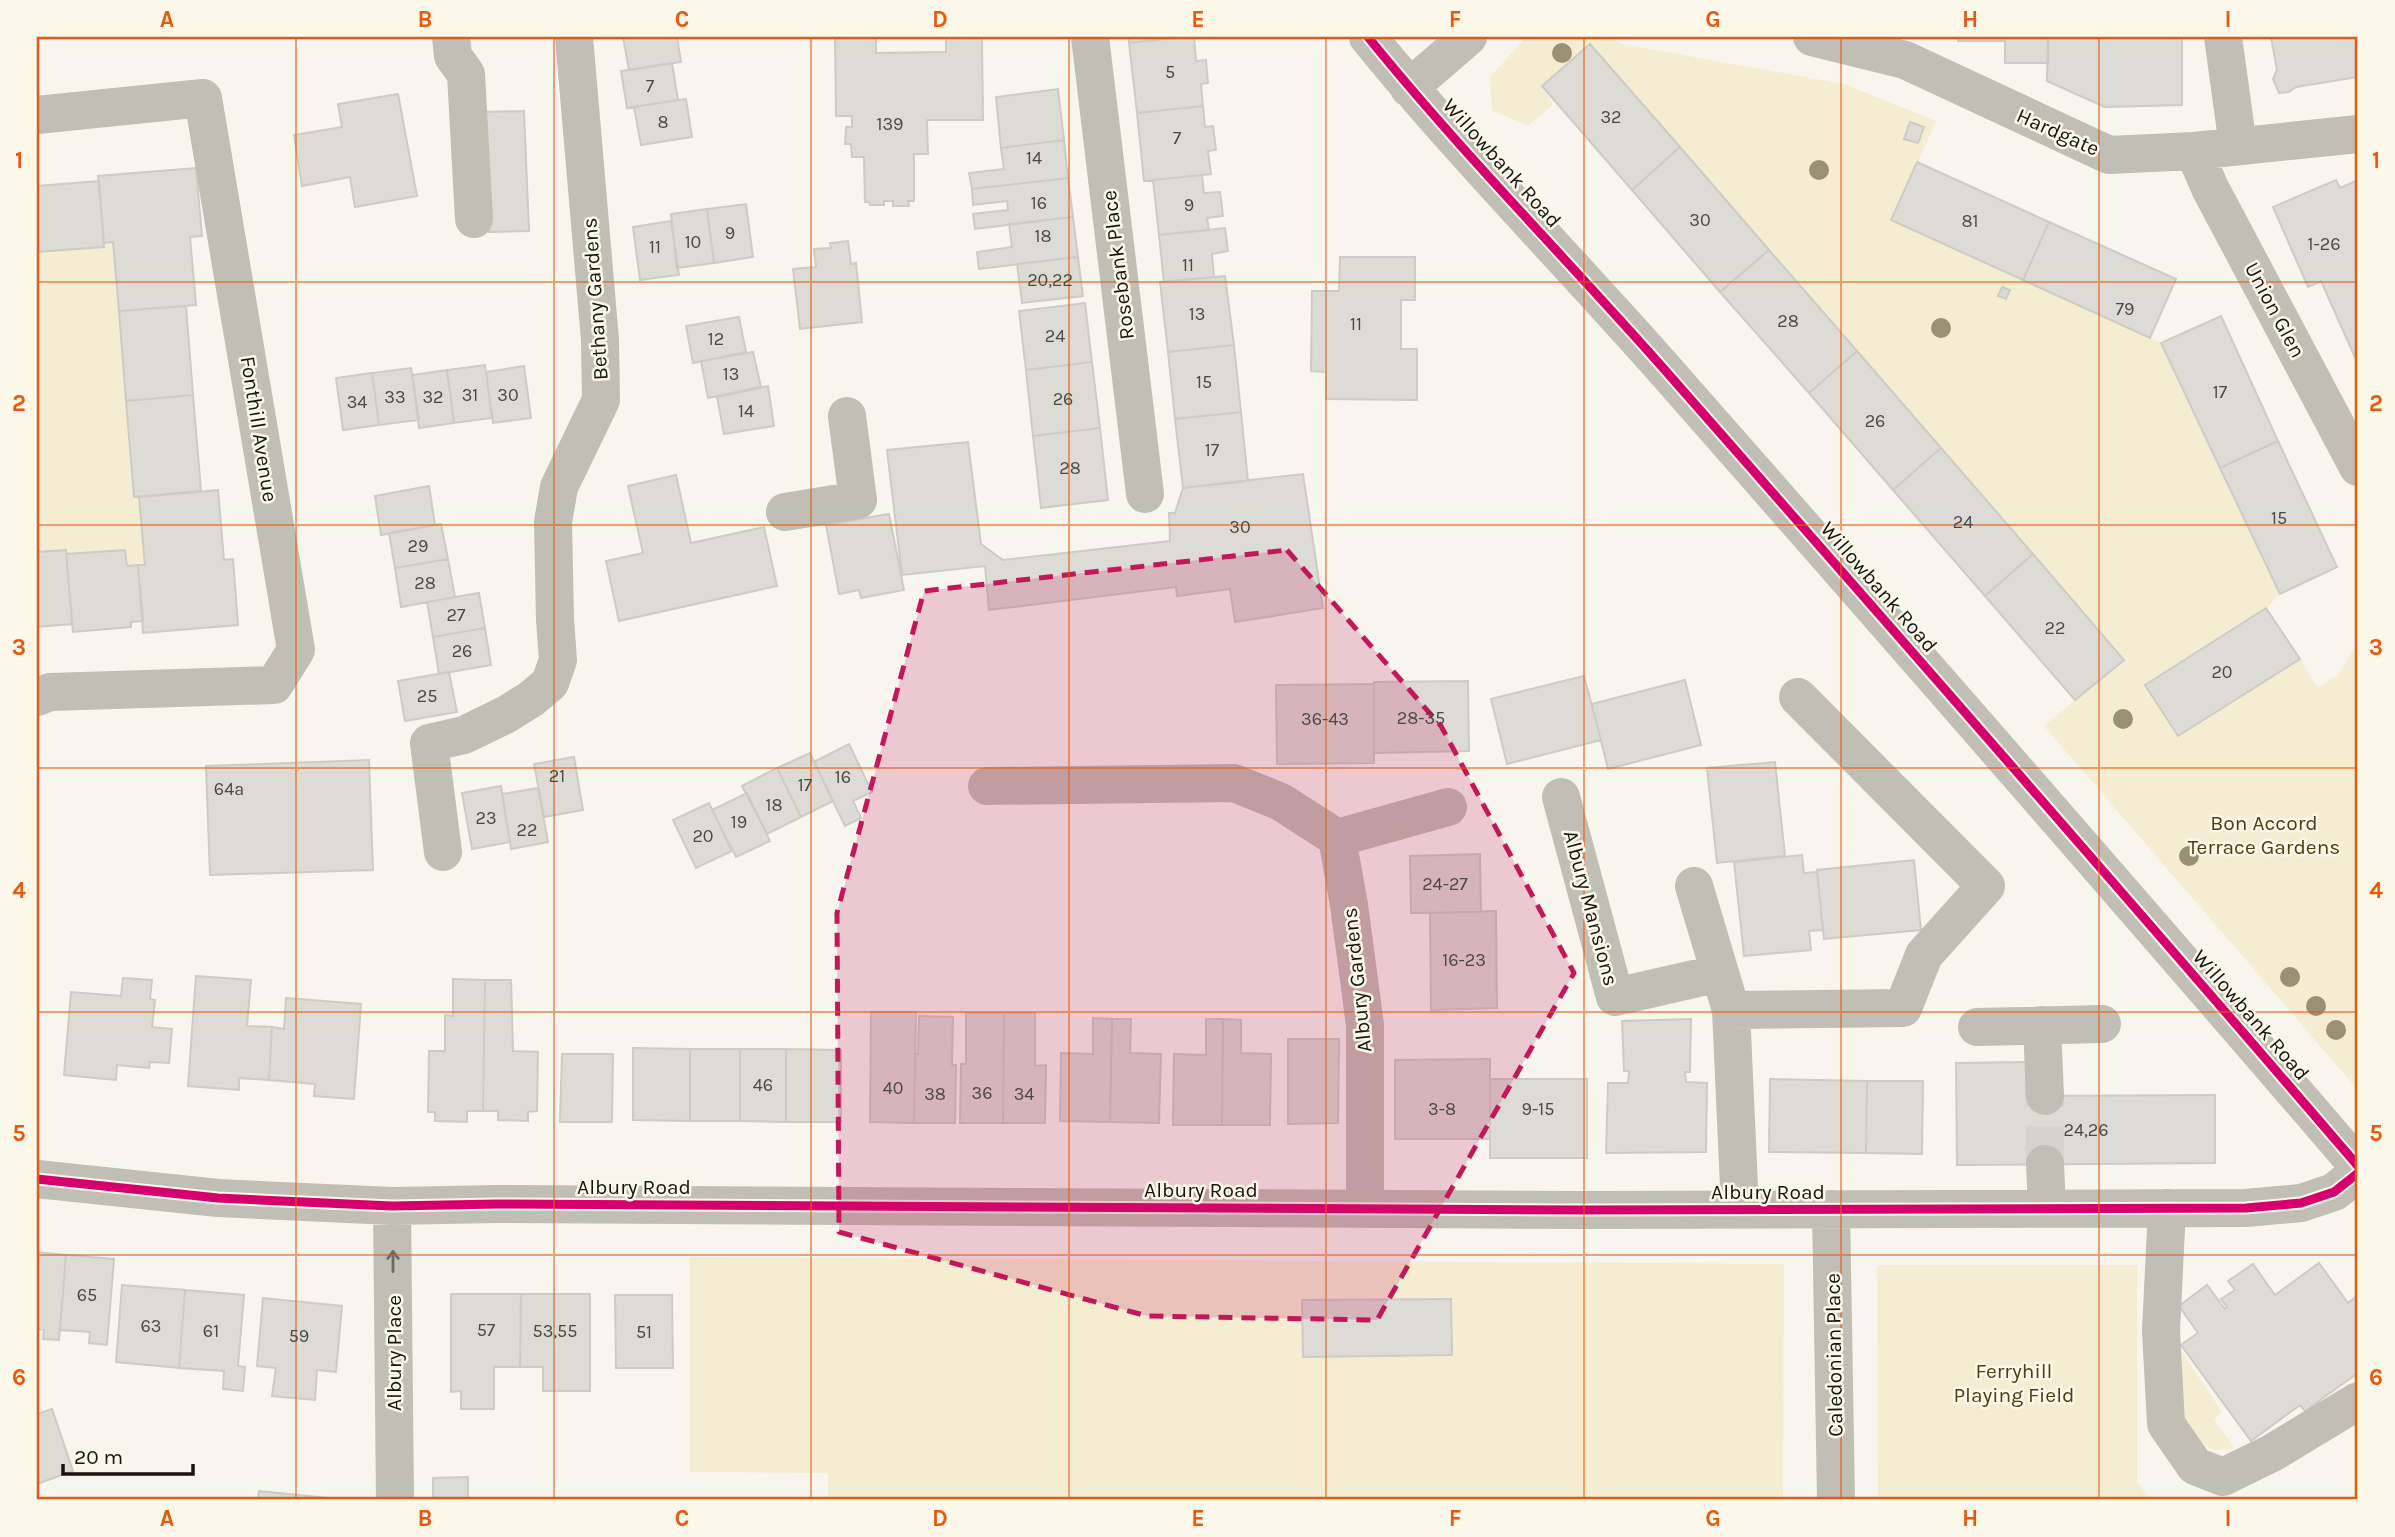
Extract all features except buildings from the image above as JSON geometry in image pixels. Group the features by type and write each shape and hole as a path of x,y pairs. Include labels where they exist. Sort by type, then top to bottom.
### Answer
{"street":[{"path":"451,37 453,56 466,74 474,219"},
{"name":"Bethany Gardens","path":"443,852 429,743 464,735 507,714 550,683 558,660 553,522 559,487 601,400 600,340 574,37"},
{"name":"Rosebank Place","path":"1090,37 1145,494"},
{"name":"Willowbank Road","path":"1368,37 1409,88 1632,333 2091,855 2358,1166"},
{"path":"1409,88 1468,37"},
{"name":"Hardgate","path":"1812,37 1905,60 2109,155 2194,151 2358,134"},
{"path":"2223,37 2238,146"},
{"name":"Fonthill Avenue","path":"37,115 203,98 296,650 274,685 50,692 37,697"},
{"name":"Union Glen","path":"2194,151 2210,188 2358,467"},
{"path":"785,512 858,500 847,416"},
{"path":"1731,1010 1903,1008 1924,955 1986,886 1798,697"},
{"path":"987,786 1234,783 1281,802 1337,838 1448,807"},
{"name":"Albury Mansions","path":"1561,797 1615,997 1720,973"},
{"name":"Albury Gardens","path":"1337,838 1366,1025 1366,1208"},
{"path":"1694,886 1731,1010 1740,1209"},
{"path":"1977,1027 2102,1024"},
{"path":"2042,1025 2045,1096"},
{"path":"2045,1164 2047,1208"},
{"name":"Albury Road","path":"37,1179 218,1198 392,1206 524,1204 1740,1209 2246,1208 2301,1203 2334,1192 2358,1173"},
{"name":"Albury Place","path":"392,1206 395,1500"},
{"path":"2167,1208 2161,1331 2163,1401 2166,1424 2195,1466 2223,1477 2272,1453 2358,1401"},
{"name":"Caledonian Place","path":"1831,1209 1836,1500"}],"highlighted area":[{"path":"1287,550 1441,726 1574,973 1377,1320 1147,1316 839,1232 837,913 924,591"}],"green space":[{"name":"Bon Accord Terrace Gardens","path":"1526,37 1609,37 1622,44 1844,84 1936,121 1892,220 2161,343 2280,594 2266,608 2145,685 2178,736 2300,659 2318,688 2339,674 2358,642 2358,1090 2044,726 2124,659 1591,44 1542,86 1553,105 1527,126 1492,110 1490,77"},
{"path":"113,242 134,497 139,497 145,565 127,566 124,550 66,554 65,550 37,552 37,252 104,247 104,243"},
{"path":"690,1257 1784,1264 1783,1500 828,1500 828,1473 690,1472"},
{"name":"Ferryhill Playing Field","path":"1877,1265 2137,1265 2137,1482 2151,1500 1878,1500"},
{"path":"2180,1349 2222,1412 2214,1419 2235,1449 2214,1450 2190,1436 2172,1407"}],"tunnel":[{"path":"2045,1096 2045,1164"}],"cycle path":[{"path":"1368,37 1440,122 1664,369 1839,568 2358,1166"},
{"path":"37,1179 218,1198 392,1206 497,1204 1579,1210 2246,1208 2301,1203 2334,1192 2358,1173"}]}
